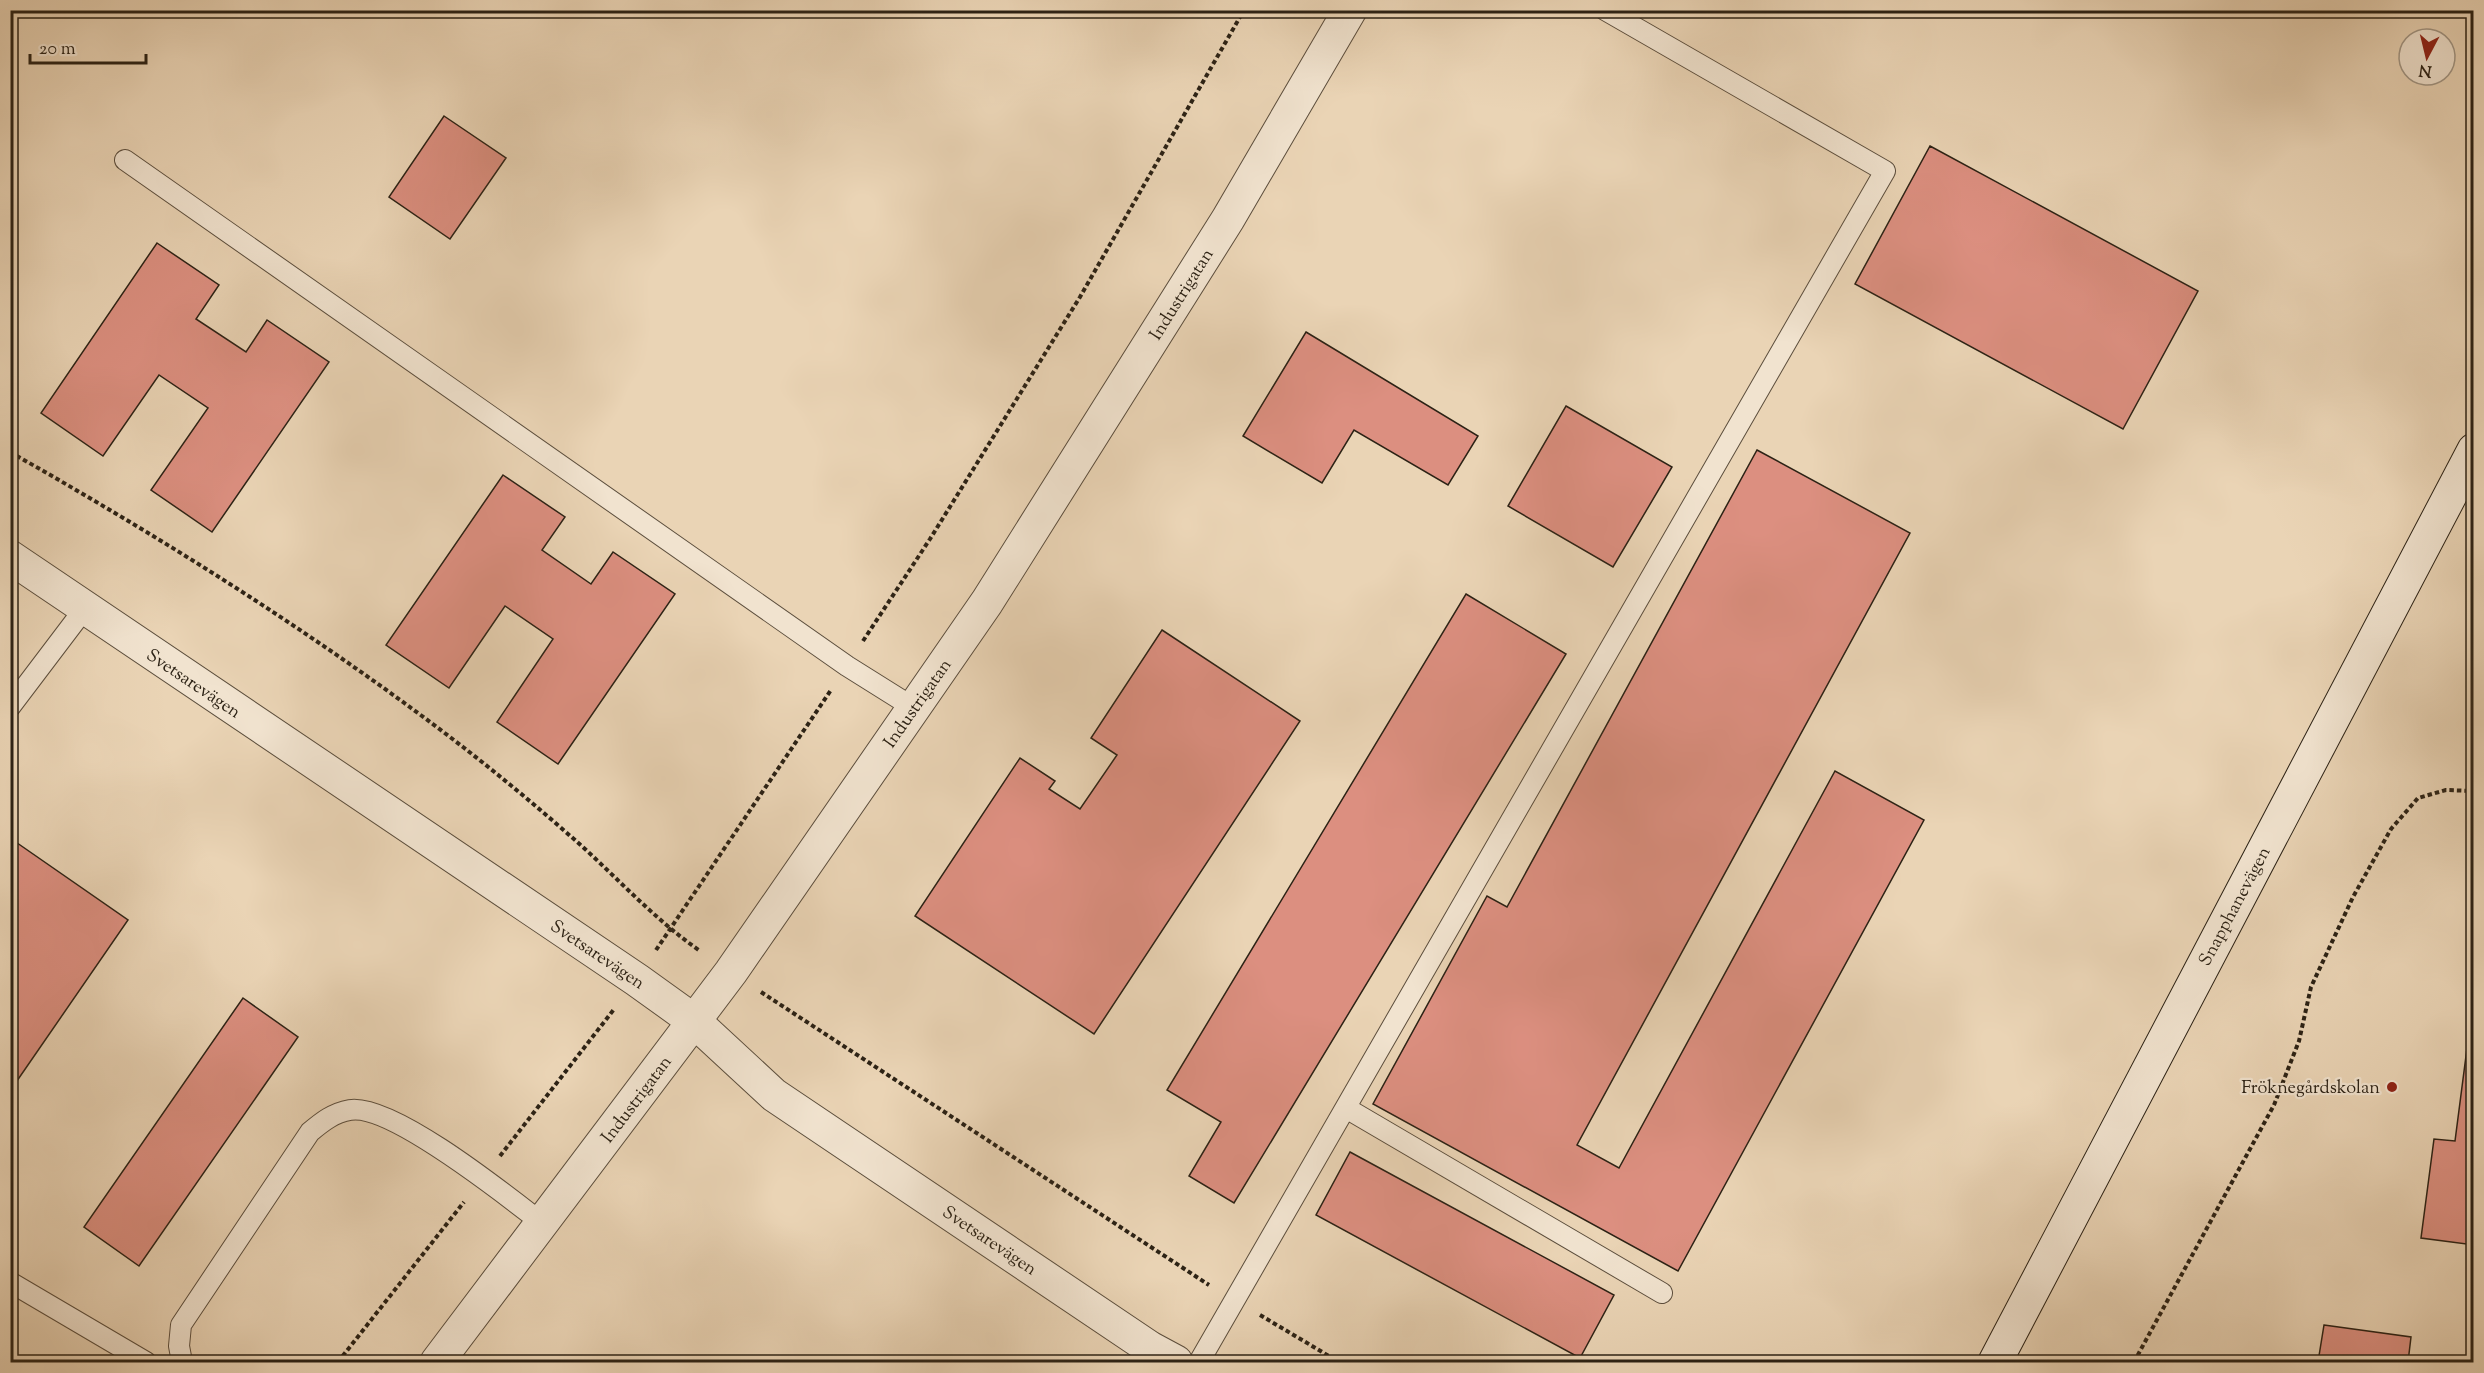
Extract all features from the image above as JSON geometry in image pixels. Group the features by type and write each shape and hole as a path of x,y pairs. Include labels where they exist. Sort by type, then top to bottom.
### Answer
{"street":[{"name":"Industrigatan","path":"437,1362 731,972 987,602 1228,219 1350,10"},
{"name":"Snapphanevägen","path":"1995,1362 2474,450"},
{"name":"Svetsarevägen","path":"10,557 637,980 694,1021 774,1095 1150,1348 1176,1362"}],"lane":[{"path":"1199,1362 1885,171 1605,10"},
{"path":"125,160 848,666 914,708"},
{"path":"10,707 85,608"},
{"path":"1346,1108 1662,1293"},
{"path":"182,1362 179,1346 181,1325 310,1132 328,1117 351,1110 372,1112 400,1125 483,1177 542,1223"},
{"path":"10,1282 146,1362"}],"path":[{"path":"338,1362 637,980 668,929 848,666 930,539 1080,297 1244,10"},
{"path":"10,452 98,501 302,628 464,748 584,848 668,929 1180,1267 1339,1362"},
{"path":"2134,1362 2274,1105 2299,1041 2311,987 2352,897 2391,829 2418,798 2446,790 2474,791"}],"building":[{"path":"444,116 506,158 450,239 389,197"},
{"path":"1930,146 2198,291 2123,429 1855,284"},
{"path":"157,243 219,285 196,319 246,352 267,320 329,362 212,532 151,490 208,408 159,375 103,456 41,413"},
{"path":"1306,332 1478,436 1448,485 1354,430 1322,483 1243,436"},
{"path":"1566,406 1672,467 1613,567 1508,506"},
{"path":"1757,450 1910,533 1577,1145 1619,1168 1835,771 1924,820 1678,1271 1373,1104 1487,896 1507,907"},
{"path":"503,475 565,517 542,550 591,584 613,552 675,594 558,764 497,722 553,639 505,606 449,688 386,645"},
{"path":"1466,594 1566,654 1234,1203 1189,1176 1221,1122 1167,1090"},
{"path":"1162,630 1300,721 1094,1034 915,916 1020,758 1055,781 1049,789 1080,809 1117,755 1091,738"},
{"path":"10,838 128,920 10,1091"},
{"path":"243,998 298,1037 139,1266 84,1227"},
{"path":"2470,1025 2474,1025 2474,1245 2421,1238 2434,1139 2455,1141"},
{"path":"1350,1152 1614,1295 1580,1358 1316,1215"},
{"path":"2324,1325 2411,1337 2408,1362 2318,1362"}],"place":[{"name":"Fröknegårdskolan","path":"2392,1087"}]}
